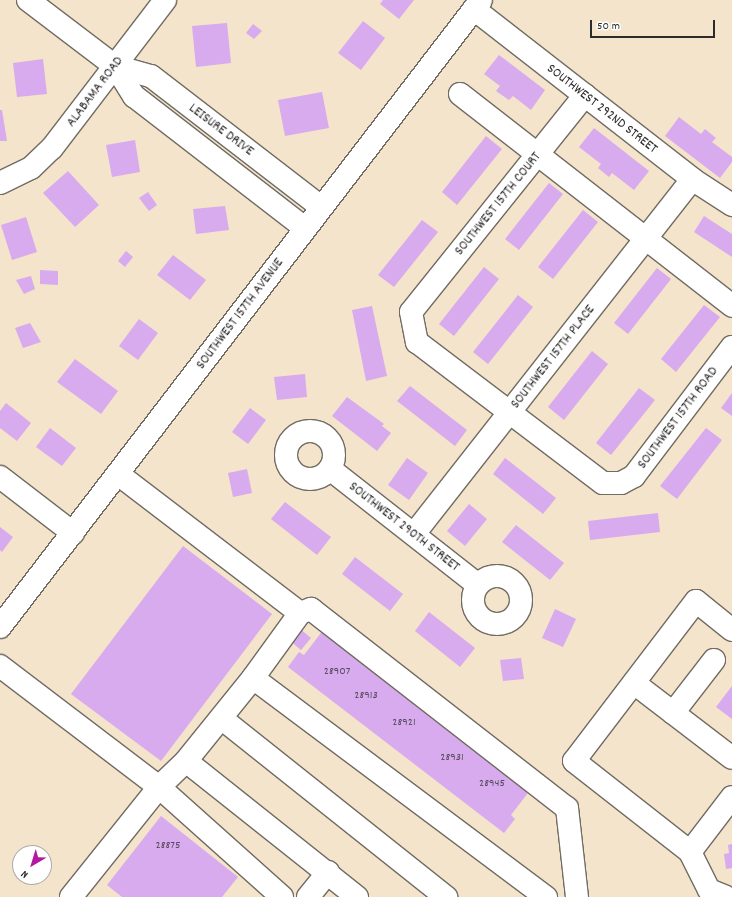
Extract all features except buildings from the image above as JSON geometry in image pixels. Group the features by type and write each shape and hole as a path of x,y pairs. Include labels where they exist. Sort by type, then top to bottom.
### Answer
{"street":[{"name":"LEISURE DRIVE","path":"28,0 115,66 134,96 305,228"},
{"name":"ALABAMA ROAD","path":"8,179 36,164 52,148 165,0"},
{"name":"SOUTHWEST 292ND STREET","path":"477,4 585,95 692,179 732,205"},
{"name":"SOUTHWEST 157TH AVENUE","path":"0,627 477,4"},
{"name":"LEISURE DRIVE","path":"115,66 151,76 321,207"},
{"path":"460,94 732,306"},
{"name":"SOUTHWEST 157TH COURT","path":"509,414 417,342 411,312 585,95"},
{"name":"SOUTHWEST 157TH PLACE","path":"414,534 692,179"},
{"name":"SOUTHWEST 157TH ROAD","path":"509,414 603,483 621,483 634,476 732,347"},
{"name":"SOUTHWEST 290TH STREET","path":"330,469 478,585"},
{"path":"118,474 300,614"},
{"path":"0,476 73,533"},
{"path":"726,897 709,890 690,852 574,762 696,601 732,630"},
{"path":"73,896 159,787 186,761 221,718 253,678 300,614 311,608 567,808 577,897"},
{"path":"673,713 714,660"},
{"path":"0,666 159,787 271,893"},
{"path":"253,678 546,897"},
{"path":"634,683 732,758"},
{"path":"221,718 446,897"},
{"path":"186,761 328,872 357,897"},
{"path":"690,852 732,797"},
{"path":"308,897 328,872"}]}
